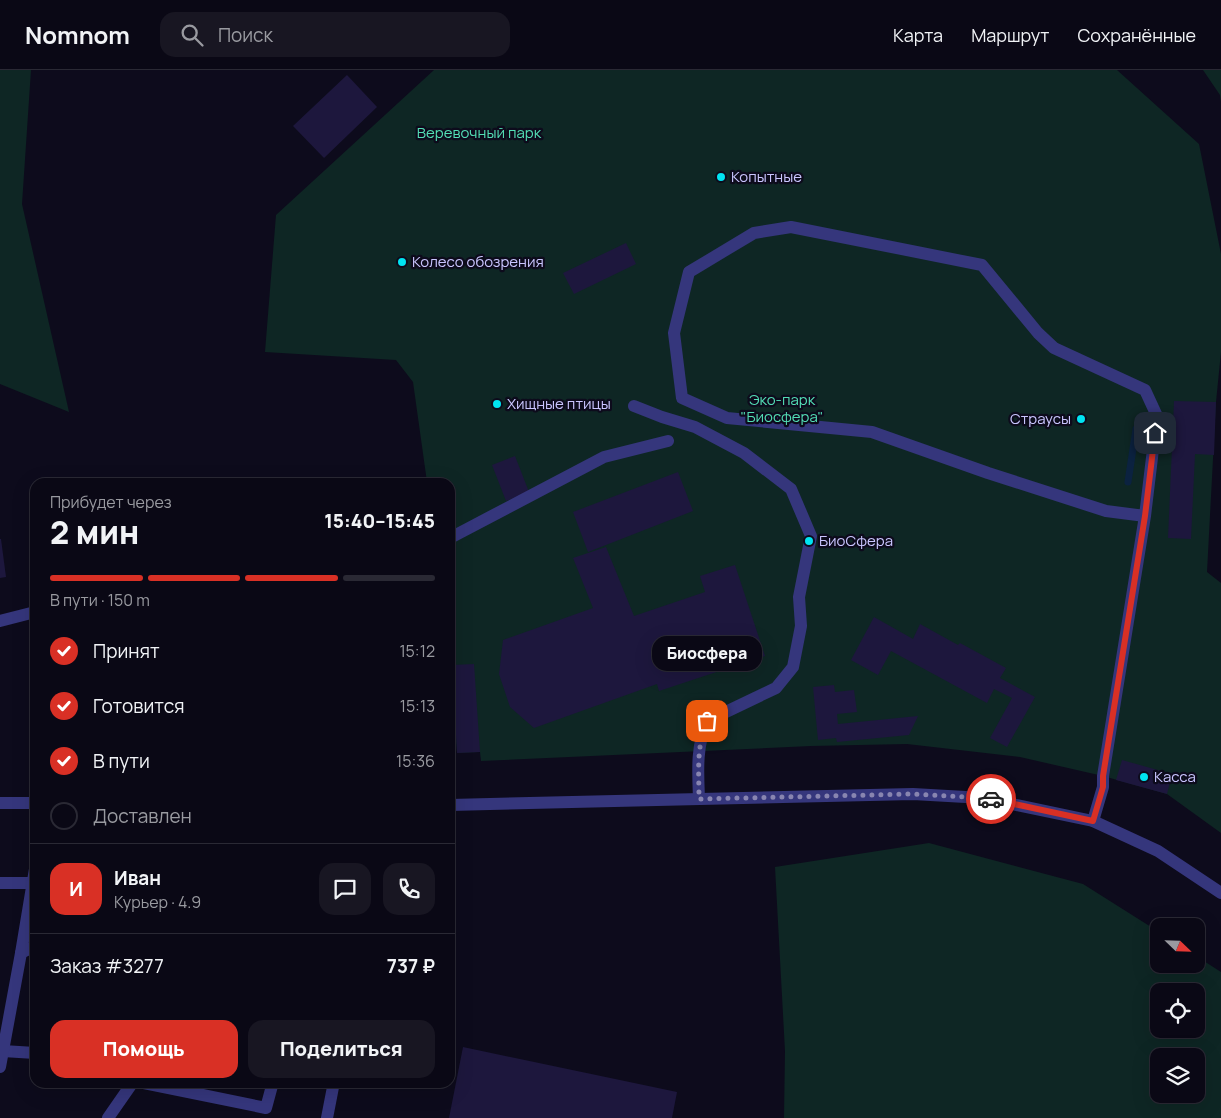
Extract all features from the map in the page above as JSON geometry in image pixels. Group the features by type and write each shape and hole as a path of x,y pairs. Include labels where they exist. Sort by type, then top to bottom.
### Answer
{"street":[{"path":"1093,821 1103,787 1103,776 1145,516 1157,416 1145,390 1054,348 1038,333 982,265 791,226 754,233 689,272 674,333 682,398 727,418 872,432 988,473 1106,511 1145,516"},
{"path":"634,406 694,427 744,453 791,489 810,536 799,597 801,626 793,667 776,688 707,721 702,732 698,752 699,799"},
{"path":"455,535 604,457 668,441"},
{"path":"0,621 30,613"},
{"path":"455,805 913,794 983,798 1093,821 1158,851 1221,893"},
{"path":"0,803 30,803"},
{"path":"0,883 30,883"},
{"path":"0,1067 30,906"},
{"path":"22,953 30,949"},
{"path":"3,1051 30,1054"},
{"path":"108,1118 129,1088"},
{"path":"168,1088 266,1108 271,1088"},
{"path":"327,1118 333,1088"}],"green space":[{"path":"0,70 31,70 22,204 69,412 0,384"},
{"name":"Эко-парк \"Биосфера\"","path":"434,70 1117,70 1199,144 1221,254 1221,352 1216,402 1207,572 1221,583 1221,833 1167,794 1103,776 1020,757 907,744 811,746 481,761 480,752 457,753 455,724 455,478 426,478 413,382 396,360 265,352 276,215"},
{"path":"1203,70 1221,70 1221,102 1220,95"},
{"path":"929,843 1083,884 1150,926 1150,973 1205,973 1205,962 1221,972 1221,1118 784,1118 785,1051 775,867"}],"building":[{"path":"347,75 377,107 324,158 293,126"},
{"path":"626,243 636,264 574,294 563,273"},
{"path":"1174,401 1216,402 1214,455 1195,454 1191,539 1168,538"},
{"path":"515,456 529,492 506,501 492,465"},
{"path":"678,472 693,511 588,552 573,512"},
{"path":"0,539 6,577 0,578"},
{"path":"606,547 634,616 705,592 700,576 735,565 765,656 659,691 657,684 534,728 510,707 499,674 503,640 593,608 573,558"},
{"path":"874,617 913,639 920,624 1006,668 1000,678 1035,697 1007,747 990,738 1012,698 994,689 987,703 891,651 878,675 851,660"},
{"path":"474,664 480,752 457,753 455,665"},
{"path":"834,685 835,692 854,690 857,712 837,714 838,724 918,716 909,735 837,742 836,738 818,740 813,687"},
{"name":"Касса","path":"1122,760 1172,774 1167,794 1116,780"},
{"path":"463,1047 677,1092 672,1118 449,1118"}],"waterway":[{"path":"1128,482 1136,429"}],"way so far":[{"path":"707,721 702,732 698,752 699,799 913,794 991,799"}],"place":[{"name":"Копытные","path":"721,177"},
{"name":"Колесо обозрения","path":"402,262"},
{"name":"Хищные птицы","path":"497,404"},
{"name":"Страусы","path":"1081,419"},
{"name":"БиоСфера","path":"809,541"},
{"name":"Биосфера","path":"707,721"},
{"name":"Касса","path":"1144,777"}],"route":[{"path":"991,799 1093,821 1103,787 1103,776 1145,516 1155,433"}],"park label":[{"name":"Веревочный парк","path":"479,133"}]}
